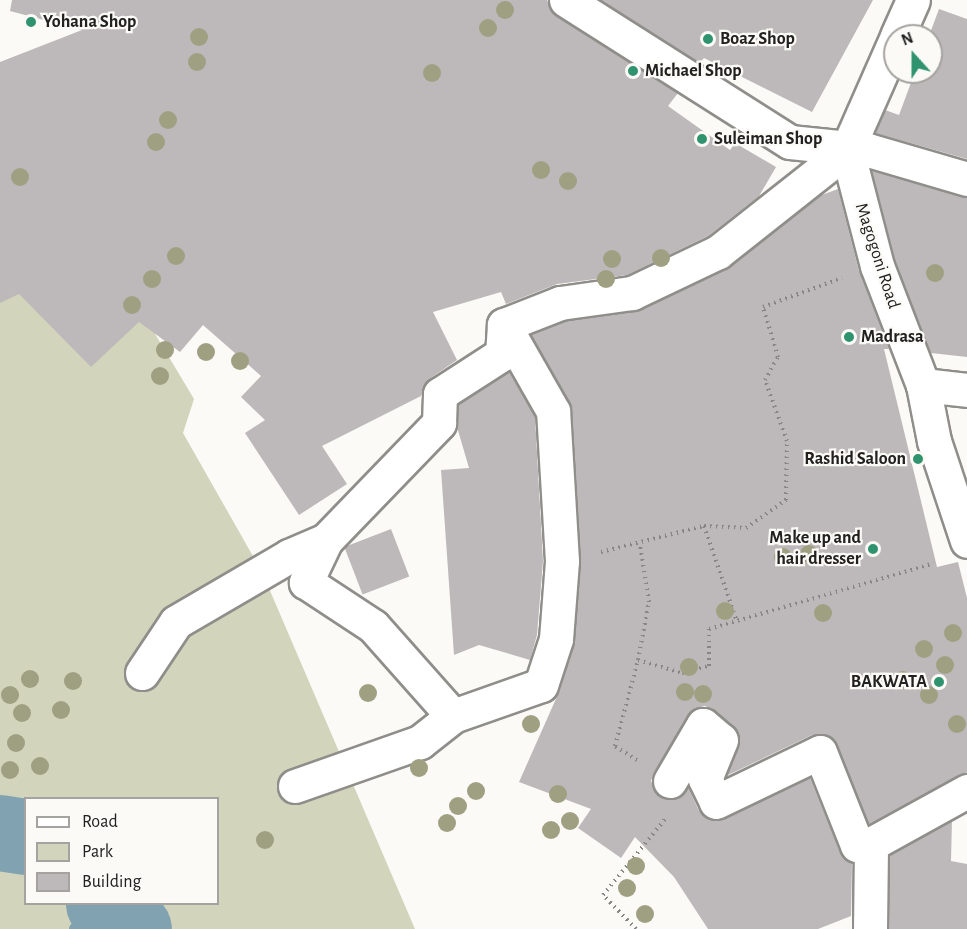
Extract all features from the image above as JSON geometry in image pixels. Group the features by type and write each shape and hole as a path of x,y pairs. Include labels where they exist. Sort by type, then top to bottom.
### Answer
{"street":[{"path":"566,0 790,142 847,150 868,150 967,179"},
{"path":"902,24 913,0"},
{"path":"504,325 560,303 632,293 718,252 847,150 883,68"},
{"name":"Magogoni Road","path":"847,150 877,266 923,385 934,441 966,550"},
{"path":"453,716 373,626 306,582 326,540 439,423 440,394 502,354 504,325"},
{"path":"295,786 420,742 453,716 541,685 556,639 562,561 553,411 504,325"},
{"path":"923,385 967,390"},
{"path":"142,673 176,622 290,556 326,540"},
{"path":"670,781 703,725 721,740 705,779 716,802 820,752 857,845 872,844 967,791"},
{"path":"870,929 872,844"}],"path":[{"path":"562,561 640,544 704,526 746,528 786,500 787,441 765,380 778,357 763,307 877,266"},
{"path":"704,526 736,619 834,595 966,550"},
{"path":"638,660 650,602 640,544"}],"green space":[{"path":"0,137 133,297 194,399 183,433 262,572 415,929 0,929"}],"building":[{"path":"12,0 547,0 556,16 678,93 668,106 730,150 735,143 776,167 759,196 708,236 627,275 557,284 506,304 501,292 433,312 457,360 429,379 421,396 322,446 347,484 299,515 245,433 265,420 241,397 261,376 203,325 180,352 139,322 91,367 19,294 0,303 0,62 82,30 10,11"},
{"path":"601,0 873,0 812,112 704,58 700,63"},
{"path":"939,9 967,19 967,159 875,133 885,110 899,115 911,84 943,84 943,24 933,24"},
{"path":"872,171 967,197 967,357 931,353 895,260"},
{"path":"838,189 859,271 889,349 884,349 937,567 958,562 967,598 967,772 869,824 831,737 812,735 726,776 738,747 739,735 714,710 705,706 694,709 654,772 651,781 660,797 679,798 688,787 699,811 715,821 810,778 840,852 852,862 851,916 818,929 708,929 674,877 635,837 621,858 578,828 591,809 519,782 559,692 574,645 581,562 572,409 531,335 565,321 640,310 726,269 819,196"},
{"path":"509,372 535,416 543,561 537,635 530,660 479,645 454,655 441,470 469,468 457,427 458,404"},
{"path":"391,529 409,577 363,595 344,547"},
{"path":"952,820 951,861 967,864 967,929 889,929 890,855"}],"waterway":[{"path":"0,833 24,837"},
{"path":"105,905 134,929"},
{"path":"76,929 113,911"}],"place":[{"name":"Yohana Shop","path":"31,22"},
{"name":"Boaz Shop","path":"708,39"},
{"name":"Michael Shop","path":"633,71"},
{"name":"Suleiman Shop","path":"702,139"},
{"name":"Madrasa","path":"849,337"},
{"name":"Rashid Saloon","path":"918,459"},
{"name":"Make up and hair dresser","path":"873,549"},
{"name":"BAKWATA","path":"939,682"}]}
